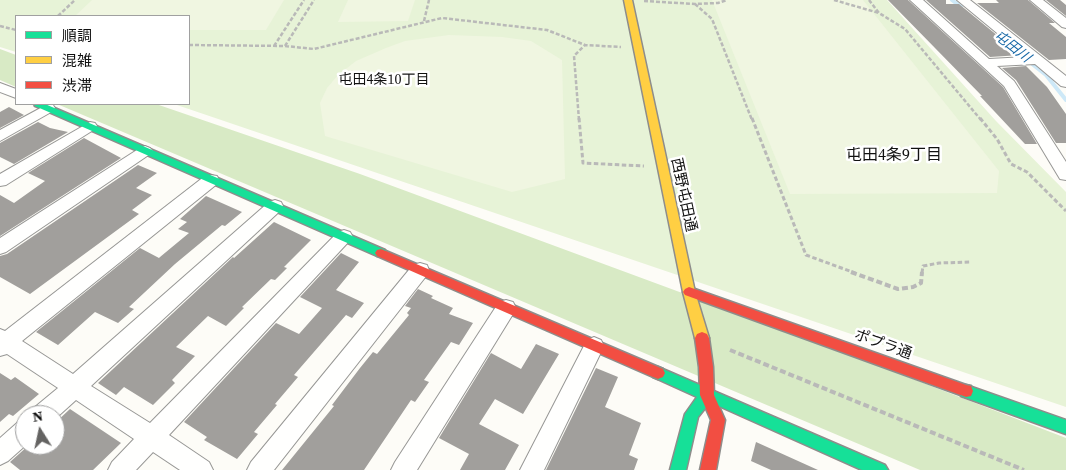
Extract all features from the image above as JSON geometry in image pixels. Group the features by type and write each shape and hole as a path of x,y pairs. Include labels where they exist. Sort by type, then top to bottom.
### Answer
{"street":[{"name":"西野屯田通","path":"628,0 689,292 702,339 706,367 707,396 718,420 708,470"},
{"path":"916,0 1008,84 1066,175"},
{"path":"963,0 1066,83"},
{"path":"1036,0 1066,24"},
{"path":"985,64 1039,60"},
{"path":"0,88 15,94"},
{"path":"0,136 43,106 594,346 853,464 880,470"},
{"path":"0,181 90,126"},
{"path":"0,247 145,150"},
{"path":"201,470 75,386 2,342 211,180"},
{"path":"54,405 275,206"},
{"path":"120,470 344,237"},
{"path":"260,470 420,270"},
{"name":"ポプラ通","path":"689,292 1066,427"},
{"path":"403,470 506,308"},
{"path":"532,470 594,346"},
{"path":"678,470 692,414 707,396"},
{"path":"0,453 15,440"}],"path":[{"path":"59,15 75,0"},
{"path":"274,46 304,0"},
{"path":"285,46 314,0"},
{"path":"424,22 429,0"},
{"path":"642,0 695,4 718,3 727,0"},
{"path":"834,0 879,13 905,29 997,139 1011,164 1028,172 1066,211"},
{"path":"869,0 879,13"},
{"path":"695,4 712,19 806,255 898,289 913,287 921,283 923,266 939,263 971,262"},
{"path":"190,45 285,46 314,49 442,18 547,30 585,45 625,47"},
{"path":"0,26 15,30"},
{"path":"585,45 574,56 583,163 647,166"},
{"path":"730,350 1024,470"}],"green space":[{"path":"0,0 887,0 996,121 1066,192 1066,407 177,105 190,105 190,15 15,15 15,52 0,47"},
{"path":"92,0 284,0 266,30 190,30 190,15 76,15"},
{"path":"348,0 415,0 408,21 338,22"},
{"path":"712,0 863,0 999,171 997,193 790,194"},
{"path":"449,35 502,37 531,41 562,60 565,179 512,192 325,136 320,103 327,88 338,75 356,61 405,41"},
{"path":"0,49 15,55 15,87 0,80"},
{"path":"59,105 159,105 360,174 861,359 1066,438 1066,470 920,470"}],"building":[{"path":"888,0 908,0 1003,87 1037,144 1025,144 980,96 982,96"},
{"path":"926,0 946,0 946,4 959,4 1021,55 990,57"},
{"path":"996,0 1028,0 1055,23 1049,23 1066,37 1066,59 1049,60 977,3 999,3"},
{"path":"1046,0 1060,0 1066,5 1066,16"},
{"path":"1026,66 1047,87 1066,114 1066,143 1056,143 1016,80 1002,68"},
{"path":"9,107 24,115 0,128 0,112"},
{"path":"38,122 50,128 68,132 14,164 0,157 0,143"},
{"path":"84,138 121,158 0,236 0,195 14,203 45,181 28,173"},
{"path":"138,165 157,173 136,188 152,195 132,210 139,214 30,294 0,277 0,256 7,254"},
{"path":"206,196 242,212 225,226 222,225 175,264 129,307 134,309 118,323 95,312 58,345 36,332 140,248 159,258 189,233 178,229 187,222 180,219"},
{"path":"274,222 311,240 284,267 287,268 275,280 271,279 242,307 244,308 226,326 208,316 176,347 195,356 172,380 175,383 153,405 124,387 116,395 98,383 233,257"},
{"path":"341,253 359,262 336,290 364,303 352,318 346,315 294,375 298,377 254,432 258,434 237,459 204,440 207,437 184,422 276,323 299,334 322,308 300,297"},
{"path":"418,289 433,296 431,298 453,308 449,314 473,323 459,345 451,342 424,380 429,382 415,402 411,400 364,470 282,470 334,406 332,405 373,352 377,354 409,315 407,313 411,308 405,306"},
{"path":"536,344 559,354 523,414 495,399 479,424 519,445 505,470 460,470 469,454 439,438 491,353 521,369"},
{"path":"596,368 618,377 605,407 641,423 629,455 638,459 634,470 546,470"},
{"path":"0,373 11,380 15,377 39,394 26,405 15,405 15,414 13,416 9,414 0,422"},
{"path":"70,409 121,443 93,470 20,470 10,462 18,455 65,455 65,414"},
{"path":"756,442 818,470 771,470 751,461"}],"waterway":[{"name":"屯田川","path":"952,0 961,7"},
{"name":"屯田川","path":"1007,44 1046,75 1066,100"}],"traffic: fast":[{"path":"40,105 381,253"},
{"path":"658,373 880,470"},
{"path":"966,391 1066,427"},
{"path":"678,470 692,414 707,395"}],"traffic: slow":[{"path":"628,0 689,292 702,338"}],"traffic: jam":[{"path":"381,253 658,373"},
{"path":"689,292 966,391"},
{"path":"702,338 707,395 718,420 708,470"}],"district":[{"name":"屯田4条10丁目","path":"384,80"},
{"name":"屯田4条9丁目","path":"894,156"}]}
